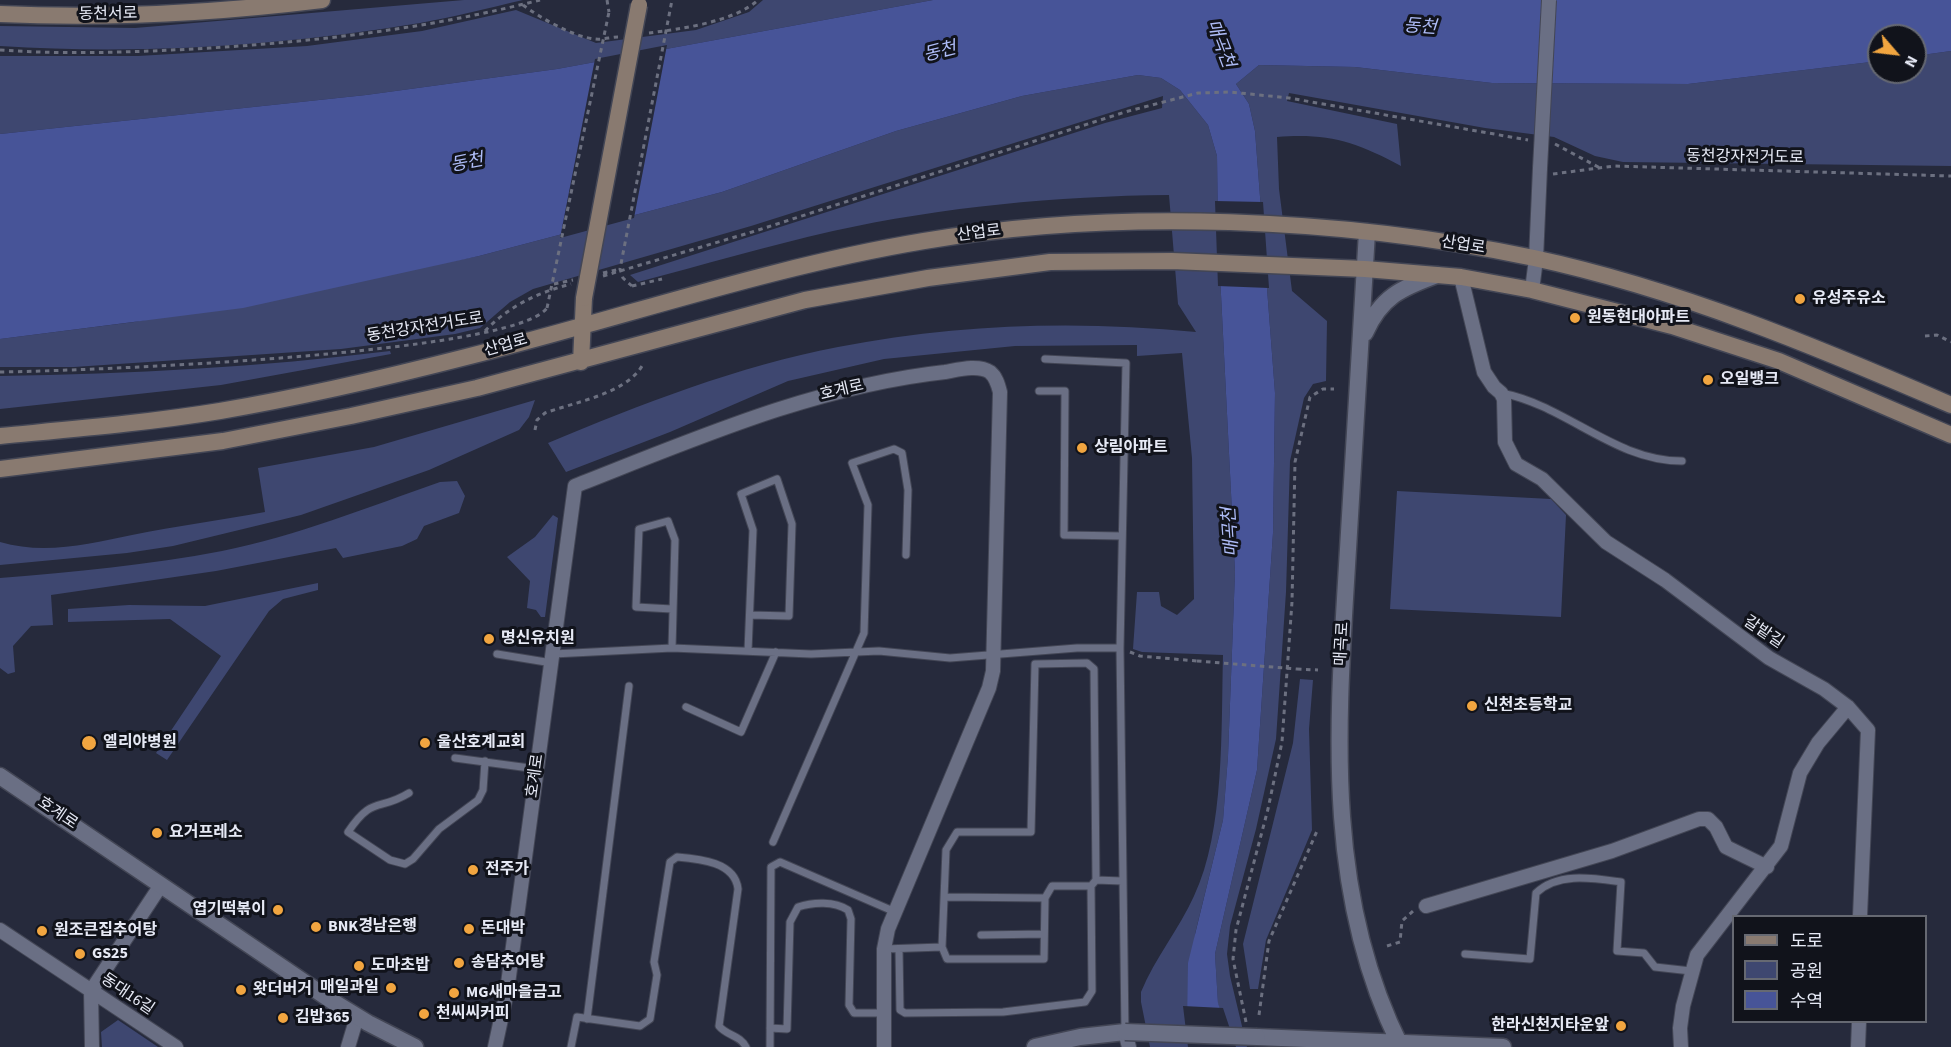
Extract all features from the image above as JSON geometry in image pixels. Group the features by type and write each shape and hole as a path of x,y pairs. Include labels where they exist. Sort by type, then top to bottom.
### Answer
{"main road":[{"name":"동천서로","path":"0,14 136,15 254,8 322,0"},
{"path":"581,362 584,298 640,2"},
{"name":"산업로","path":"0,436 218,411 343,387 800,266 926,240 1048,225 1168,222 1297,226 1367,232 1536,259 1682,300 1789,337 1951,405"},
{"name":"산업로","path":"0,469 223,441 454,393 581,362 806,300 928,278 1050,262 1172,261 1297,265 1437,274 1532,290 1672,326 1779,361 1951,435"}],"street":[{"path":"1532,290 1536,259 1549,0"},
{"name":"매곡로","path":"1367,232 1341,671 1339,804 1346,874 1354,912 1374,979 1399,1044"},
{"path":"1360,342 1374,314 1386,300 1408,285 1437,274"},
{"path":"1461,277 1484,372 1494,387 1502,393"},
{"name":"호계로","path":"495,1047 507,991 575,486 808,399 914,376 974,369 988,371 997,380 1000,392 994,654 989,688 893,911 884,949 884,1047"},
{"name":"갈밭길","path":"1502,393 1506,442 1516,464 1542,479 1580,520 1611,546 1665,580 1769,658 1824,689 1848,707 1868,730 1860,915"},
{"path":"1682,1047 1680,1029 1691,971 1697,955 1767,867 1786,836 1800,772 1818,743 1848,707"},
{"name":"호계로","path":"0,776 357,1017 415,1047"},
{"path":"1426,906 1612,851 1699,819 1708,819 1716,827 1726,847 1767,867"},
{"path":"92,1047 91,991 161,885"},
{"name":"동대16길","path":"0,930 176,1047"},
{"path":"348,1047 357,1017"},
{"path":"1858,1047 1859,1023"},
{"path":"1035,1047 1080,1037 1127,1040 1252,1033 1399,1044 1503,1047"},
{"path":"1310,1039 1326,1047"}],"lane":[{"path":"1045,359 1126,363 1120,648 1122,881 1127,1040"},
{"path":"1040,391 1065,391 1064,535 1122,536"},
{"path":"1502,393 1539,403 1639,455 1662,461 1682,461"},
{"path":"773,842 864,633 867,505 852,463 894,449 902,453 908,490 906,555"},
{"path":"748,651 753,530 741,494 777,479 792,524 789,616 750,615"},
{"path":"672,609 636,607 639,529 668,521 675,540 672,648"},
{"path":"497,654 552,659 672,648 776,652 902,652 950,658 1077,648 1120,648"},
{"path":"686,707 741,732 776,652"},
{"path":"899,949 900,1010 905,1013 1003,1012 1085,1002 1092,991 1094,883 1094,669 1087,663 1035,664 1031,832 957,832 946,850 942,947 947,959 1044,959 1045,898 1052,886 1094,883 1122,881"},
{"path":"587,1019 629,686"},
{"path":"455,758 537,769"},
{"path":"409,793 396,800 370,806 359,815 348,832 390,860 405,864 413,860 439,829 478,800 483,790 485,761"},
{"path":"571,1047 577,1017 640,1026 650,1019 657,975 654,962 670,862 677,857 721,866 732,871 737,879 738,889 719,1026 726,1034 738,1037 746,1047"},
{"path":"770,1047 771,867 780,862 893,911"},
{"path":"1465,954 1530,959 1536,893 1544,886 1568,878 1593,878 1620,882 1617,951 1644,953 1655,967 1691,971"},
{"path":"944,897 1045,898"},
{"path":"770,1028 787,1029 790,922 798,907 807,904 839,904 848,910 851,920 849,1005 854,1013 885,1013"},
{"path":"981,935 1044,934"},
{"path":"884,949 942,947"}],"path":[{"path":"0,50 139,52 306,42 422,26 540,0"},
{"name":"동천강자전거도로","path":"0,372 75,371 341,354 458,338 532,320 547,308 609,12 607,0"},
{"path":"662,279 632,286 623,278 620,269 672,0"},
{"path":"671,30 725,17 746,9 758,0"},
{"path":"522,4 540,17 595,39"},
{"path":"630,269 1162,101 1211,92 1289,98 1532,141"},
{"path":"1553,143 1579,154 1600,168"},
{"name":"동천강자전거도로","path":"1540,172 1600,168 1951,176"},
{"path":"484,331 500,317 539,292"},
{"path":"1925,336 1937,335 1951,342"},
{"path":"535,430 537,420 544,413 617,389 629,382 642,366"},
{"path":"1252,1033 1233,959 1236,930 1268,809 1282,742 1292,602 1295,462 1310,397 1323,389 1334,389"},
{"path":"1120,648 1140,656 1318,670"},
{"path":"1259,1015 1269,941 1317,831"},
{"path":"1387,946 1400,942 1402,921 1406,915 1426,906"}],"green space":[{"path":"464,0 523,0 420,23 264,43 158,49 52,49 0,46 0,26 135,28"},
{"path":"763,0 933,0 557,69 366,95 0,134 0,56 138,56 307,46 422,31 516,10 596,43 696,30 749,12"},
{"path":"1951,51 1951,166 1623,162 1595,156 1554,137 1485,128 1289,93 1287,101 1397,124 1401,166 1342,141 1312,136 1277,137 1279,189 1292,291 1327,321 1326,381 1313,384 1304,398 1290,461 1286,592 1276,739 1256,829 1230,926 1227,954 1247,1047 1233,1047 1218,1004 1215,954 1257,770 1273,533 1275,393 1255,131 1249,104 1236,84 1259,65 1355,67 1492,83 1688,84 1867,62 1867,84 1927,84 1927,54"},
{"path":"1138,75 1161,78 1180,90 1208,125 1217,156 1218,235 1235,572 1228,756 1223,820 1195,934 1191,1047 1150,1047 1141,992 1194,896 1204,870 1211,841 1219,778 1223,655 1142,652 1133,649 1137,592 1159,592 1161,606 1177,615 1194,599 1192,458 1182,353 1137,356 1137,345 1015,346 884,359 788,381 670,432 566,472 548,443 655,400 727,375 801,355 882,339 1016,326 1106,326 1196,332 1178,304 1169,195 1000,204 916,215 808,237 638,282 630,275 1105,123 1162,108 1163,96 751,226 533,289 510,302 480,328 455,334 341,349 74,367 0,367 0,339 134,322 479,256 722,192 896,131 1022,96"},
{"path":"390,351 391,354 221,385 0,409 0,376 195,369"},
{"path":"535,400 529,417 519,430 429,470 301,515 173,546 127,553 0,565 0,542 33,548 66,547 265,512 258,468 374,447"},
{"path":"457,481 465,496 459,513 424,526 417,539 402,546 343,558 336,548 216,571 51,595 53,625 31,626 13,646 15,672 8,674 0,668 0,578 111,568 222,551 305,529 440,482"},
{"path":"1397,491 1551,499 1566,515 1561,617 1390,609"},
{"path":"553,515 558,518 545,617 541,617 536,610 527,608 530,581 507,557 535,537"},
{"path":"318,583 318,590 283,599 269,611 167,760 156,753 221,656 170,619 68,622 68,609 129,605 205,606"},
{"path":"1300,679 1313,680 1309,729 1312,830 1266,940 1258,989 1250,989 1243,944 1293,743"},
{"path":"118,1020 158,1047 102,1047 101,1032"}],"water":[{"path":"933,0 1951,0 1951,51 1927,54 1927,24 1867,24 1867,62 1688,84 1492,83 1355,67 1259,65 1236,84 1249,104 1255,131 1275,393 1273,533 1257,770 1215,954 1218,1003 1233,1047 1187,1028 1188,963 1223,820 1228,756 1235,572 1218,235 1217,156 1208,125 1180,90 1161,78 1138,75 1022,96 896,131 722,192 479,256 243,308 0,339 0,134 366,95 557,69"}],"pier":[{"path":"667,45 634,218 560,238 595,59"},
{"path":"1215,201 1263,202 1269,288 1218,286"},
{"path":"1183,1006 1223,1008 1236,1047 1188,1047"}],"place":[{"name":"유성주유소","path":"1800,299"},
{"name":"원동현대아파트","path":"1575,318"},
{"name":"오일뱅크","path":"1708,380"},
{"name":"상림아파트","path":"1082,448"},
{"name":"명신유치원","path":"489,639"},
{"name":"신천초등학교","path":"1472,706"},
{"name":"엘리야병원","path":"89,743"},
{"name":"울산호계교회","path":"425,743"},
{"name":"요거프레소","path":"157,833"},
{"name":"전주가","path":"473,870"},
{"name":"엽기떡볶이","path":"278,910"},
{"name":"BNK경남은행","path":"316,927"},
{"name":"돈대박","path":"469,929"},
{"name":"원조큰집추어탕","path":"42,931"},
{"name":"GS25","path":"80,954"},
{"name":"송담추어탕","path":"459,963"},
{"name":"도마초밥","path":"359,966"},
{"name":"매일과일","path":"391,988"},
{"name":"왓더버거","path":"241,990"},
{"name":"MG새마을금고","path":"454,993"},
{"name":"천씨씨커피","path":"424,1014"},
{"name":"김밥365","path":"283,1018"},
{"name":"한라신천지타운앞","path":"1621,1026"}],"water label":[{"name":"동천","path":"1420,28"},
{"name":"매곡천","path":"1219,44"},
{"name":"동천","path":"940,53"},
{"name":"동천","path":"467,164"},
{"name":"매곡천","path":"1232,532"}]}
